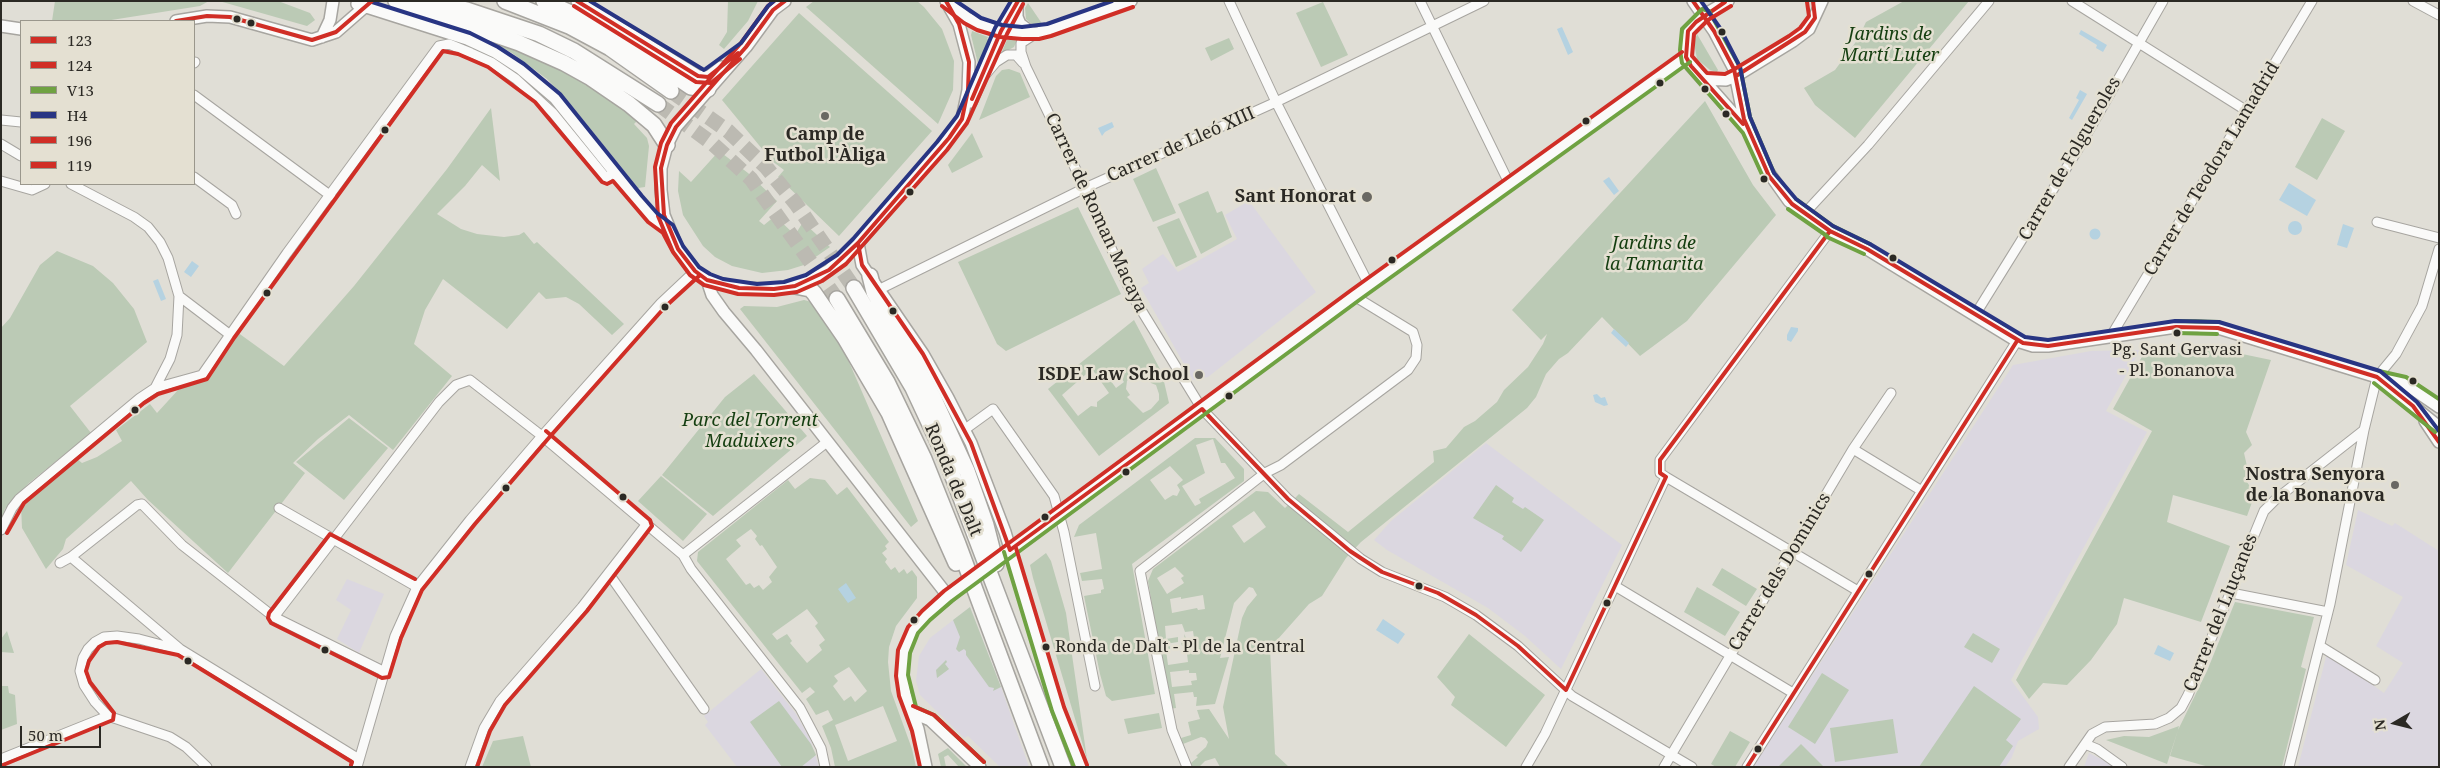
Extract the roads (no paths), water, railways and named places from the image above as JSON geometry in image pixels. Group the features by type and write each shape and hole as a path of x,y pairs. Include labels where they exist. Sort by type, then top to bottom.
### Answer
{"highway":[{"path":"396,1 519,43 564,63 591,78 654,125 667,145"},
{"path":"427,1 467,10 539,34 574,51 658,104"},
{"path":"505,1 569,26 602,44 671,91"},
{"path":"544,1 600,26 691,87 708,89"},
{"path":"870,276 874,292 933,397 966,471 986,525 1017,645"},
{"path":"796,286 810,290 817,297 845,338 889,414 922,491 996,645"},
{"name":"Ronda de Dalt","path":"854,288 891,348 944,453 1063,767"},
{"name":"Ronda de Dalt","path":"837,299 883,373 909,425 940,497 1041,767"}],"street":[{"path":"322,37 330,20 333,1"},
{"path":"785,1 773,6 746,47 676,127 667,145 660,181 668,229 678,249 695,271 707,280 739,288 757,290 796,286 829,270 858,243 942,146 962,119 982,79 1001,31 1017,2"},
{"path":"947,3 979,24 1001,31 1035,33 1131,1"},
{"path":"1229,1 1276,102 1369,285"},
{"path":"1420,1 1509,183"},
{"name":"Carrer de Lleó XIII","path":"880,290 1085,188 1276,102 1484,1"},
{"path":"1693,1 1704,15 1736,76 1748,130 1770,176 1788,201 1830,231 1868,249 2017,341 2033,346 2048,346 2176,327 2218,328 2377,378 2404,383 2439,407"},
{"path":"1728,1 1704,15 1688,31 1686,57 1691,66 1748,130"},
{"path":"1813,1 1815,18"},
{"path":"1704,79 1726,80 1736,76 1793,42 1805,32 1815,18 1822,1"},
{"path":"1804,214 1868,145 1989,1"},
{"path":"2072,1 2247,111"},
{"name":"Carrer de Folgueroles","path":"1975,315 2077,151 2163,1"},
{"name":"Carrer de Teodora Lamadrid","path":"2111,336 2312,1"},
{"path":"2413,1 2439,15"},
{"path":"580,2 698,76 708,77 746,47"},
{"path":"1017,2 1017,17 1020,24 1035,33"},
{"path":"186,20 224,16 306,39 322,37 336,32 362,3 482,45 540,84 555,98 653,218 668,229"},
{"path":"947,3 959,24 970,62 968,90 962,119"},
{"path":"1,26 20,28"},
{"name":"Carrer de Roman Macaya","path":"1035,33 1021,43 1021,52 1026,67 1085,188 1132,295 1202,409 1288,498 1350,551 1382,572 1438,594 1476,615 1518,646 1572,696 1692,767"},
{"path":"1,530 12,508 19,499 140,398 155,388 202,375 229,334 331,196 436,48 446,44 491,62 516,79 553,113 606,178 614,172"},
{"path":"982,79 996,62 1008,55 1016,55 1026,67"},
{"path":"926,767 918,729 911,712 902,676 904,652 913,630 948,596 1369,285 1686,57"},
{"path":"195,96 331,196"},
{"path":"1,120 20,122"},
{"path":"1,144 20,155"},
{"path":"195,178 232,205 236,214"},
{"path":"1,181 32,190 43,185"},
{"path":"73,185 134,217 148,227 165,250 179,296 179,323 174,347 155,388"},
{"path":"2376,222 2439,238"},
{"path":"1830,231 1721,374 1660,460 1660,472 1858,591"},
{"path":"858,243 859,258 927,362 964,430 988,487 1058,709 1081,767"},
{"path":"2289,767 2328,612 2364,430 2377,378 2396,354 2418,313 2439,249"},
{"path":"71,557 180,650 358,763 395,636 417,587 470,520 542,436 656,308 695,271"},
{"path":"707,280 712,294 724,312 756,350 948,596"},
{"path":"179,296 229,334"},
{"path":"1187,767 1172,730 1140,571 1264,473 1281,465 1408,370 1416,358 1417,345 1413,332 1354,296"},
{"path":"1747,767 1792,693 2017,341"},
{"path":"2377,378 2439,427"},
{"path":"274,616 439,402 456,384 470,380 542,436 683,555 691,569 800,708 820,748 826,767"},
{"name":"Carrer dels Dominics","path":"1664,767 1853,450 1891,393"},
{"path":"2413,406 2439,442"},
{"path":"964,430 993,409 1054,496 1060,513 1095,686"},
{"name":"Carrer del Lluçanès","path":"2069,767 2092,734 2105,727 2155,724 2169,718 2180,708 2188,695 2264,511 2276,499 2364,430"},
{"path":"683,555 827,442"},
{"path":"1853,450 1922,491"},
{"path":"1526,767 1566,690 1666,477"},
{"path":"60,563 71,557 142,504 182,545 274,616 386,672"},
{"path":"278,508 417,587"},
{"path":"470,767 484,728 500,701 609,574 646,525"},
{"path":"609,574 704,709"},
{"path":"1615,586 1792,693"},
{"path":"2231,593 2328,612"},
{"path":"180,650 117,636 104,637 95,642 83,658 80,671 84,685 95,702 108,716 170,738 186,747 207,767"},
{"path":"2320,646 2375,680"},
{"path":"911,712 930,720 980,767"},
{"path":"1,759 108,716"},
{"path":"2085,744 2097,749 2122,767"}],"water":[{"path":"1562,27 1573,52 1568,55 1557,29"},
{"path":"2081,30 2107,45 2103,52 2096,48 2097,45 2079,34"},
{"path":"2080,90 2087,94 2072,120 2069,118 2079,100 2076,98"},
{"path":"1112,122 1114,127 1102,136 1098,128"},
{"path":"1609,177 1619,191 1614,195 1603,181"},
{"path":"2289,183 2316,200 2307,216 2279,200"},
{"path":"2292,221 2298,221 2302,228 2298,235 2292,235 2288,231 2288,225"},
{"path":"2343,224 2354,228 2347,248 2337,245"},
{"path":"2095,228 2101,234 2095,240 2089,234"},
{"path":"192,261 199,266 191,277 184,272"},
{"path":"158,279 166,299 161,301 153,281"},
{"path":"1791,327 1798,328 1798,331 1791,342 1787,340 1787,335"},
{"path":"1614,329 1629,343 1626,347 1611,333"},
{"path":"1597,394 1601,398 1605,397 1608,405 1604,406 1595,402 1593,395"},
{"path":"846,583 856,598 848,603 838,589"},
{"path":"1383,619 1405,634 1398,644 1376,630"},
{"path":"2158,645 2174,653 2170,661 2154,654"}],"tunnel":[{"path":"671,91 728,131 766,167 796,204 854,288"},
{"path":"658,104 713,144 751,179 837,299"}],"place":[{"name":"Camp de Futbol l'Àliga","path":"825,116"},
{"name":"Sant Honorat","path":"1367,197"},
{"name":"Pg. Sant Gervasi - Pl. Bonanova","path":"2177,333"},
{"name":"ISDE Law School","path":"1199,375"},
{"name":"Nostra Senyora de la Bonanova","path":"2395,485"},
{"name":"Ronda de Dalt - Pl de la Central","path":"1046,647"}],"park label":[{"name":"Jardins de Martí Luter","path":"1890,45"},
{"name":"Jardins de la Tamarita","path":"1654,254"},
{"name":"Parc del Torrent Maduixers","path":"750,431"}]}
